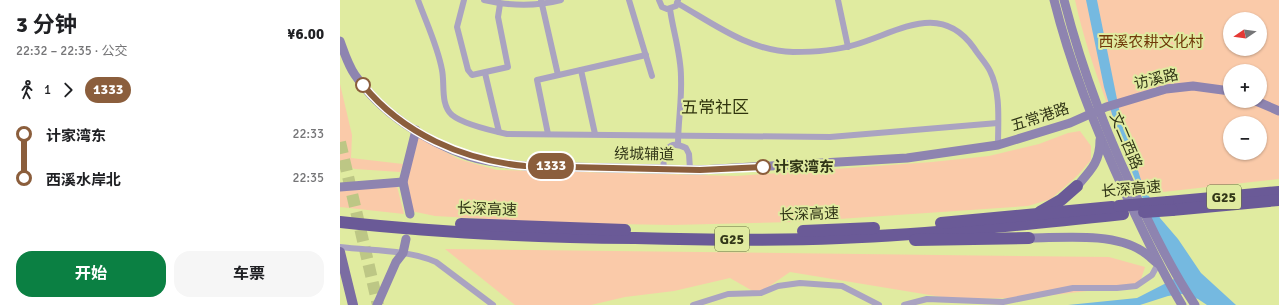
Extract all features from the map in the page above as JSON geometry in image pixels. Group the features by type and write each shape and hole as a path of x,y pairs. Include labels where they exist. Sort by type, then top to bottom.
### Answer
{"highway":[{"path":"1036,214 1061,200 1077,186"},
{"name":"长深高速","path":"1170,206 1279,192"},
{"name":"长深高速","path":"340,214 413,222 508,226 676,231 793,232 902,226 1036,214 1279,200"},
{"name":"长深高速","path":"340,222 412,230 554,237 776,240 842,238 1020,225 1121,210"},
{"path":"842,238 936,240 1028,238"}],"main road":[{"path":"340,252 353,305"}],"street":[{"path":"418,0 442,70 446,106 452,115 475,126 499,132 678,136 830,137 998,123"},
{"path":"464,0 457,28 468,70 472,74 485,73 508,67 498,17 500,4"},
{"path":"484,0 500,4 534,6 541,2 561,0"},
{"path":"629,0 652,76"},
{"path":"659,0 662,7 670,9"},
{"path":"838,0 848,47"},
{"name":"文二西路","path":"1054,0 1071,58 1098,110 1100,137 1158,264 1182,305"},
{"name":"文二西路","path":"1064,0 1074,40 1098,110 1124,172 1176,275 1194,303"},
{"path":"541,2 558,75"},
{"path":"670,9 678,2 733,36 747,42 775,50 810,52 848,47 911,24 926,22 943,24 961,33 990,70 996,91 998,146"},
{"path":"670,9 681,75 678,145"},
{"name":"绕城辅道","path":"340,41 354,74 372,95 393,115 439,144 469,156 497,163 525,166 690,169 907,158 998,146"},
{"path":"548,134 537,80 646,55"},
{"path":"581,70 595,134"},
{"path":"485,73 499,132"},
{"name":"访溪路","path":"1098,110 1125,101 1180,87 1193,86 1223,90"},
{"path":"1267,106 1279,111"},
{"name":"五常港路","path":"998,146 1070,123 1098,110"},
{"path":"410,214 403,182 416,130"},
{"path":"1077,186 1094,168 1100,153 1100,137"},
{"path":"664,169 663,158 666,150 670,146 678,145 686,148 689,154 690,169"},
{"path":"340,186 403,182"},
{"path":"904,305 927,299 1003,302 1073,288 1117,288 1136,286 1152,275 1158,264 1142,251 1124,243 1089,238 1028,238"},
{"path":"377,305 396,262 403,253 406,239"},
{"path":"340,247 403,253 426,258 436,262 493,305"},
{"path":"693,305 728,294 762,293 778,286 800,284 842,286 879,305"}],"green space":[{"name":"西溪农耕文化村","path":"1075,0 1279,0 1279,179 1145,194 1106,99 1088,50"},
{"path":"340,84 352,135 351,158 403,164 400,172 355,169 340,164"},
{"path":"1080,131 1091,146 1091,160 1078,175 1051,199 1028,206 795,222 672,225 559,223 435,216 411,211 406,182 418,136 458,159 497,170 736,176 932,162 989,156 1039,144 1068,133"},
{"path":"397,186 404,214 340,207 340,190"},
{"path":"445,249 1109,257 1145,267 1139,285 1027,298 954,299 790,272 758,294 730,278 674,291 625,297 591,305 515,305"}],"water":[{"path":"1086,0 1097,0 1119,109 1141,180 1160,218 1178,239 1201,273 1236,305 1207,305 1198,299 1182,294 1168,296 1140,305 1068,305 1137,298 1176,278 1178,271 1153,223 1121,145 1104,87"}],"tunnel":[{"path":"340,142 378,305"}],"bus line":[{"name":"1333","path":"363,85 393,115 439,144 469,156 497,163 525,166 700,170 763,167"}],"place":[{"name":"计家湾东","path":"763,167"}],"district":[{"name":"五常社区","path":"715,107"}]}
